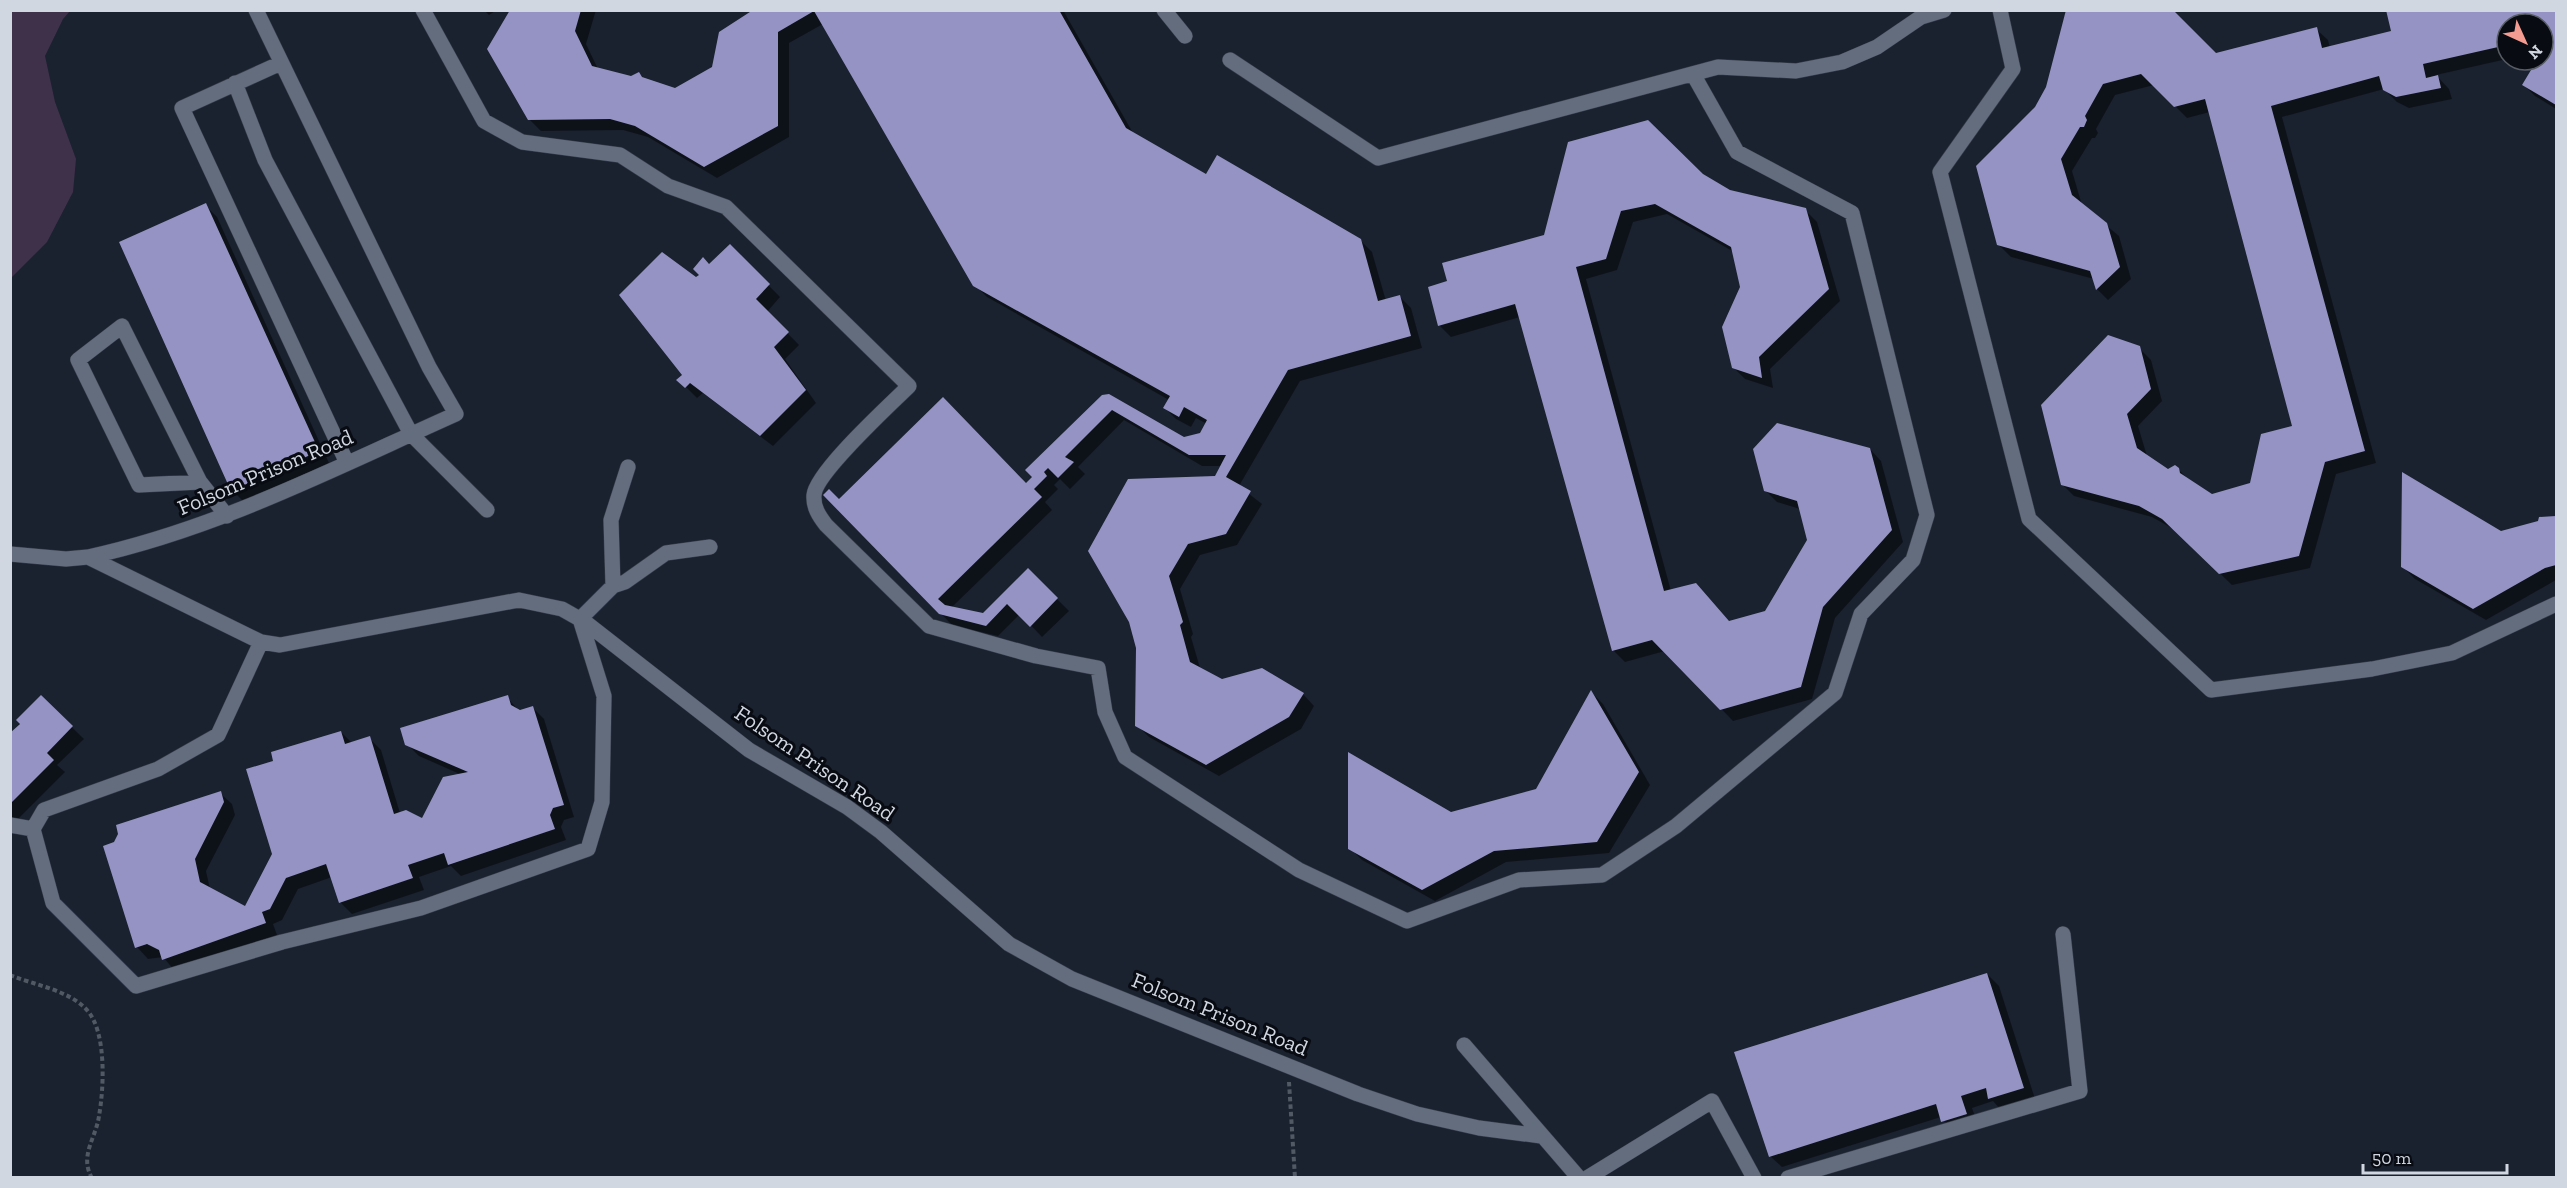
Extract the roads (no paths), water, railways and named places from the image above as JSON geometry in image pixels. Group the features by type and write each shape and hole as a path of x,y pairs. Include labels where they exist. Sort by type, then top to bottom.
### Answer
{"street":[{"path":"256,10 282,63 182,108 347,462"},
{"path":"423,10 484,121 522,142 620,155 668,186 726,207 909,386 824,474 814,495 815,507 826,525 918,617 940,630 1036,656 1098,668 1105,712 1125,757 1299,870 1407,921 1519,880 1602,875 1676,826 1835,693 1861,614 1913,560 1927,515 1852,213 1737,152 1693,74"},
{"path":"1164,10 1185,36"},
{"path":"1230,60 1378,159 1718,67 1796,71 1842,62 1877,47 1921,17 1944,10"},
{"path":"2000,10 2013,69 1940,172 2029,519 2211,690 2372,669 2452,653 2556,604"},
{"name":"Folsom Prison Road","path":"10,554 56,559 88,557 160,540 227,516 456,414 429,367 282,63"},
{"path":"235,83 265,160 411,434 487,510"},
{"path":"200,482 139,485 78,360 122,326 200,482 227,516"},
{"path":"613,586 611,520 628,466"},
{"path":"261,642 218,735 158,769 44,810 33,829 53,903 136,986 282,942 421,908 588,849 602,802 604,696 580,619 613,586 625,582 666,553 710,547"},
{"name":"Folsom Prison Road","path":"88,557 261,642 280,645 302,643 519,600 562,609 580,619 749,750 864,819 1010,944 1039,963 1072,979 1358,1094 1418,1113 1479,1128 1541,1136"},
{"path":"10,825 33,829"},
{"path":"1788,1178 2080,1091 2063,934"},
{"path":"1464,1045 1579,1178"},
{"path":"1587,1178 1712,1101 1754,1178"}]}
